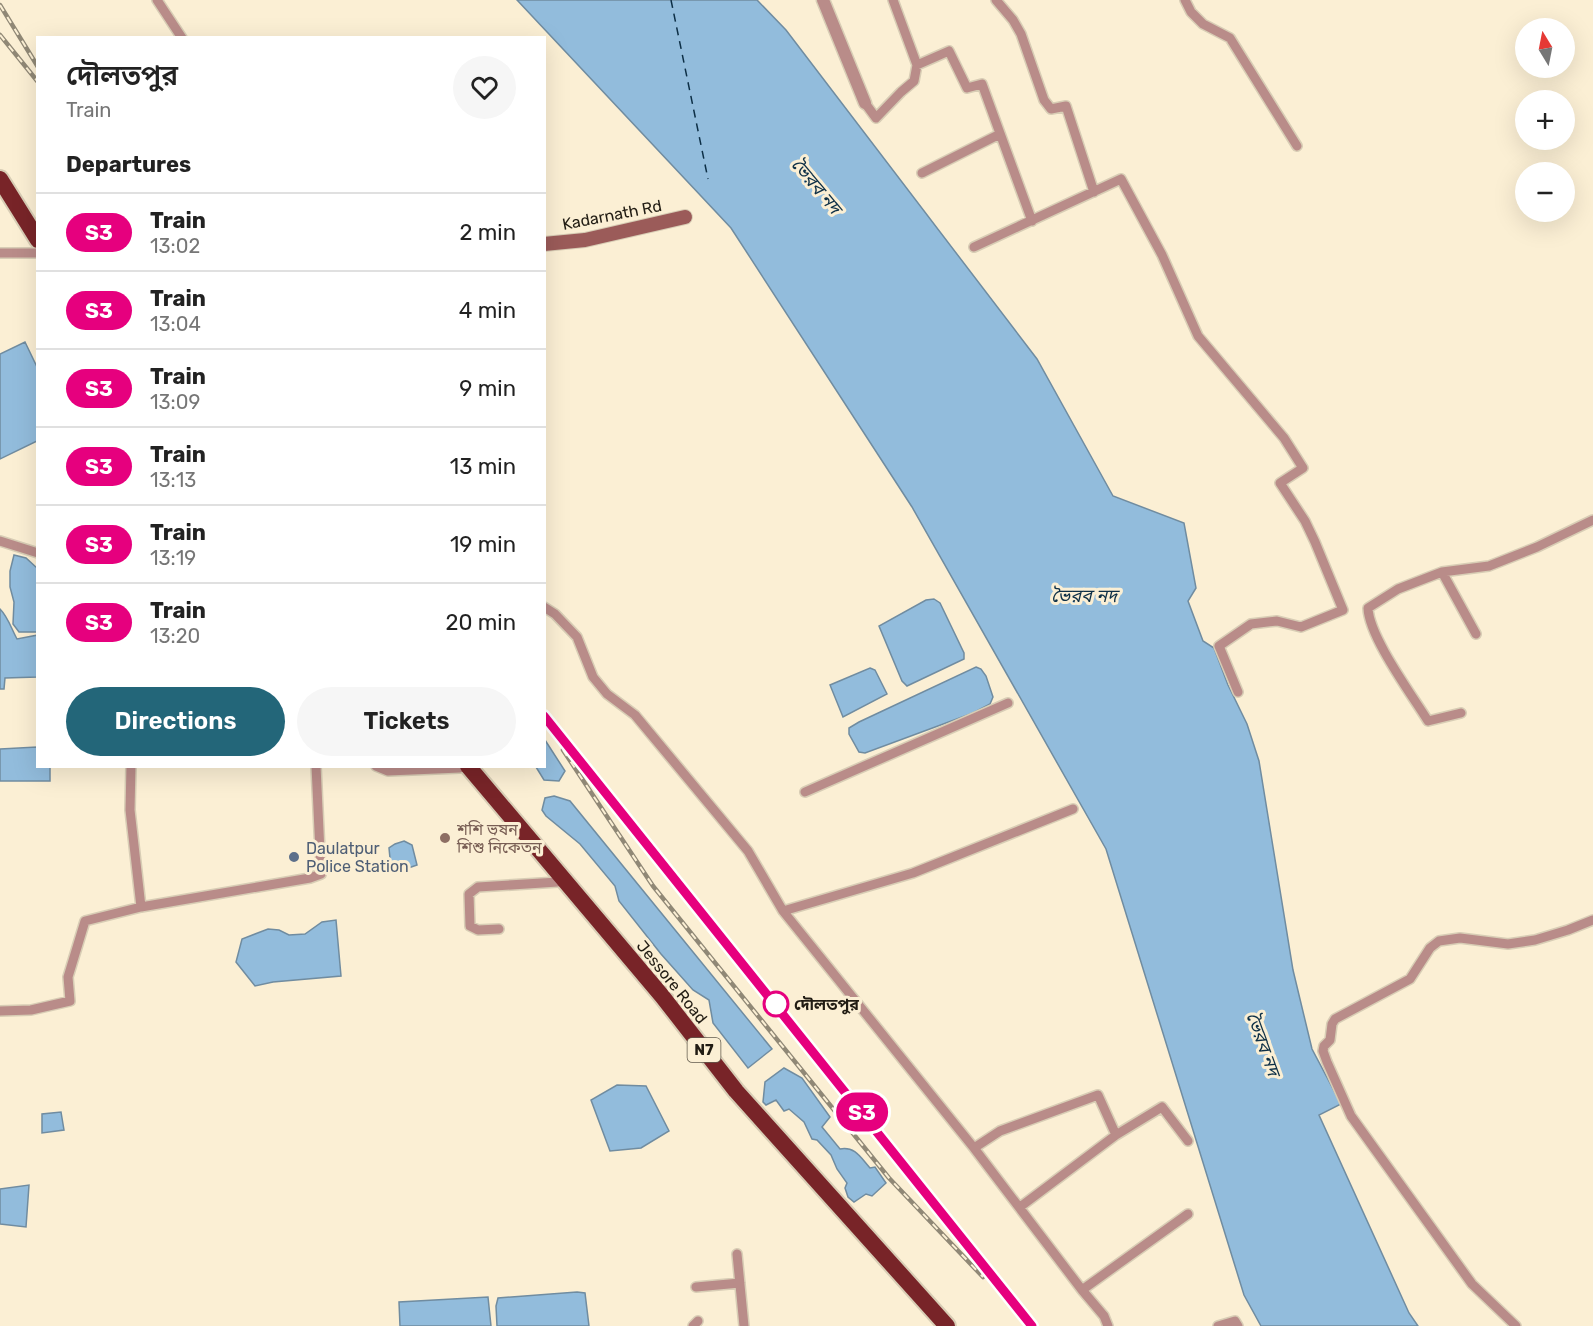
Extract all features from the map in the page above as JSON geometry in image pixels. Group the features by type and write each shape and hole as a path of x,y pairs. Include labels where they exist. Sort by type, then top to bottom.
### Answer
{"highway":[{"path":"0,179 36,237"},
{"name":"Jessore Road","path":"463,768 770,1140 936,1326"},
{"name":"Jessore Road","path":"463,768 662,996 736,1091 948,1326"}],"main road":[{"name":"Kadarnath Rd","path":"546,244 585,240 685,217"}],"street":[{"path":"157,0 181,36"},
{"path":"823,0 865,103 876,118 914,81 917,64 893,0"},
{"path":"996,0 1013,20 1021,34 1038,85 1051,110 1066,106 1094,192"},
{"path":"1185,0 1191,12 1203,24 1230,38 1297,147"},
{"path":"917,64 950,51 967,88 982,84 1032,221"},
{"path":"922,172 1000,135"},
{"path":"974,247 1121,179 1162,255 1197,336 1284,438 1303,468 1280,483 1305,521 1342,610 1300,627 1277,621 1251,624 1219,646 1238,692"},
{"path":"0,252 36,253"},
{"path":"1461,713 1428,721 1390,660 1371,624 1367,610 1398,589 1442,572 1489,566 1538,547 1593,520"},
{"path":"0,542 36,551"},
{"path":"1442,572 1476,634"},
{"path":"546,608 555,614 577,637 593,677 607,694 634,715 748,851 783,911 974,1148 1104,1316 1108,1326"},
{"path":"805,792 1008,703"},
{"path":"131,768 130,810 141,907"},
{"path":"0,1011 31,1010 70,1001 68,977 85,921 141,907 310,878 321,874 316,768"},
{"path":"381,768 388,771 444,768"},
{"path":"783,911 914,873 1073,809"},
{"path":"499,929 478,930 470,927 469,894 478,887 558,882"},
{"path":"1516,1326 1472,1284 1351,1116 1327,1062 1324,1046 1330,1040 1335,1019 1410,979 1430,948 1439,940 1460,938 1508,944 1535,940 1593,920"},
{"path":"974,1148 1000,1131 1098,1095 1116,1135"},
{"path":"1020,1207 1116,1135 1162,1107 1188,1141"},
{"path":"1082,1290 1188,1214"},
{"path":"737,1254 744,1326"},
{"path":"696,1287 740,1283"},
{"path":"1218,1326 1235,1322 1238,1326"}],"water":[{"name":"ভৈরব নদ","path":"517,0 757,0 786,30 1037,359 1113,496 1184,523 1196,588 1188,601 1203,641 1214,648 1228,685 1247,724 1259,761 1293,970 1312,1049 1341,1104 1319,1115 1409,1313 1418,1326 1261,1326 1244,1295 1106,849 912,507 731,228"},
{"path":"25,342 36,365 36,441 0,459 0,354"},
{"path":"14,555 26,558 36,567 36,632 19,632 13,624 14,602 10,587 10,571"},
{"path":"934,599 940,603 964,653 964,659 907,686 902,681 879,626 926,600"},
{"path":"0,609 17,639 36,635 36,677 5,678 4,689 0,689"},
{"path":"976,667 981,669 986,676 993,697 990,704 973,713 865,753 859,752 849,734 849,728"},
{"path":"870,668 875,670 887,694 843,717 830,685"},
{"path":"546,742 565,771 559,781 544,780 537,768 546,768"},
{"path":"36,747 36,768 50,768 50,781 0,781 0,749"},
{"path":"554,796 570,801 772,1049 748,1068 713,1023 709,1000 693,990 661,954 619,901 615,886 580,844 546,816 542,810 545,798"},
{"path":"404,841 412,845 417,865 400,871 391,869 389,848"},
{"path":"336,920 341,976 273,982 255,986 236,962 242,939 268,929 279,930 289,935 305,934 322,922"},
{"path":"784,1068 802,1078 830,1117 822,1127 840,1149 854,1151 870,1168 875,1167 886,1183 872,1196 866,1194 854,1202 848,1197 845,1188 847,1183 831,1155 817,1140 812,1139 804,1122 789,1109 784,1111 776,1100 766,1105 763,1102 765,1082"},
{"path":"617,1085 646,1086 669,1131 641,1148 610,1151 591,1100"},
{"path":"61,1112 64,1130 42,1133 42,1114"},
{"path":"29,1185 26,1227 0,1224 0,1189"},
{"path":"585,1293 589,1326 497,1326 498,1298"},
{"path":"488,1297 491,1326 400,1326 399,1302"}],"ferry route":[{"path":"671,0 708,179"}],"railway":[{"path":"0,5 36,64"},
{"path":"0,35 36,80"},
{"path":"546,718 1032,1326"},
{"path":"563,750 653,886 889,1178 983,1277"}],"train":[{"name":"S3","path":"546,718 1032,1326"}],"place":[{"name":"শশি ভূষন শিশু নিকেতন","path":"445,838"},
{"name":"Daulatpur Police Station","path":"294,857"},
{"name":"দৌলতপুর","path":"776,1004"}]}
